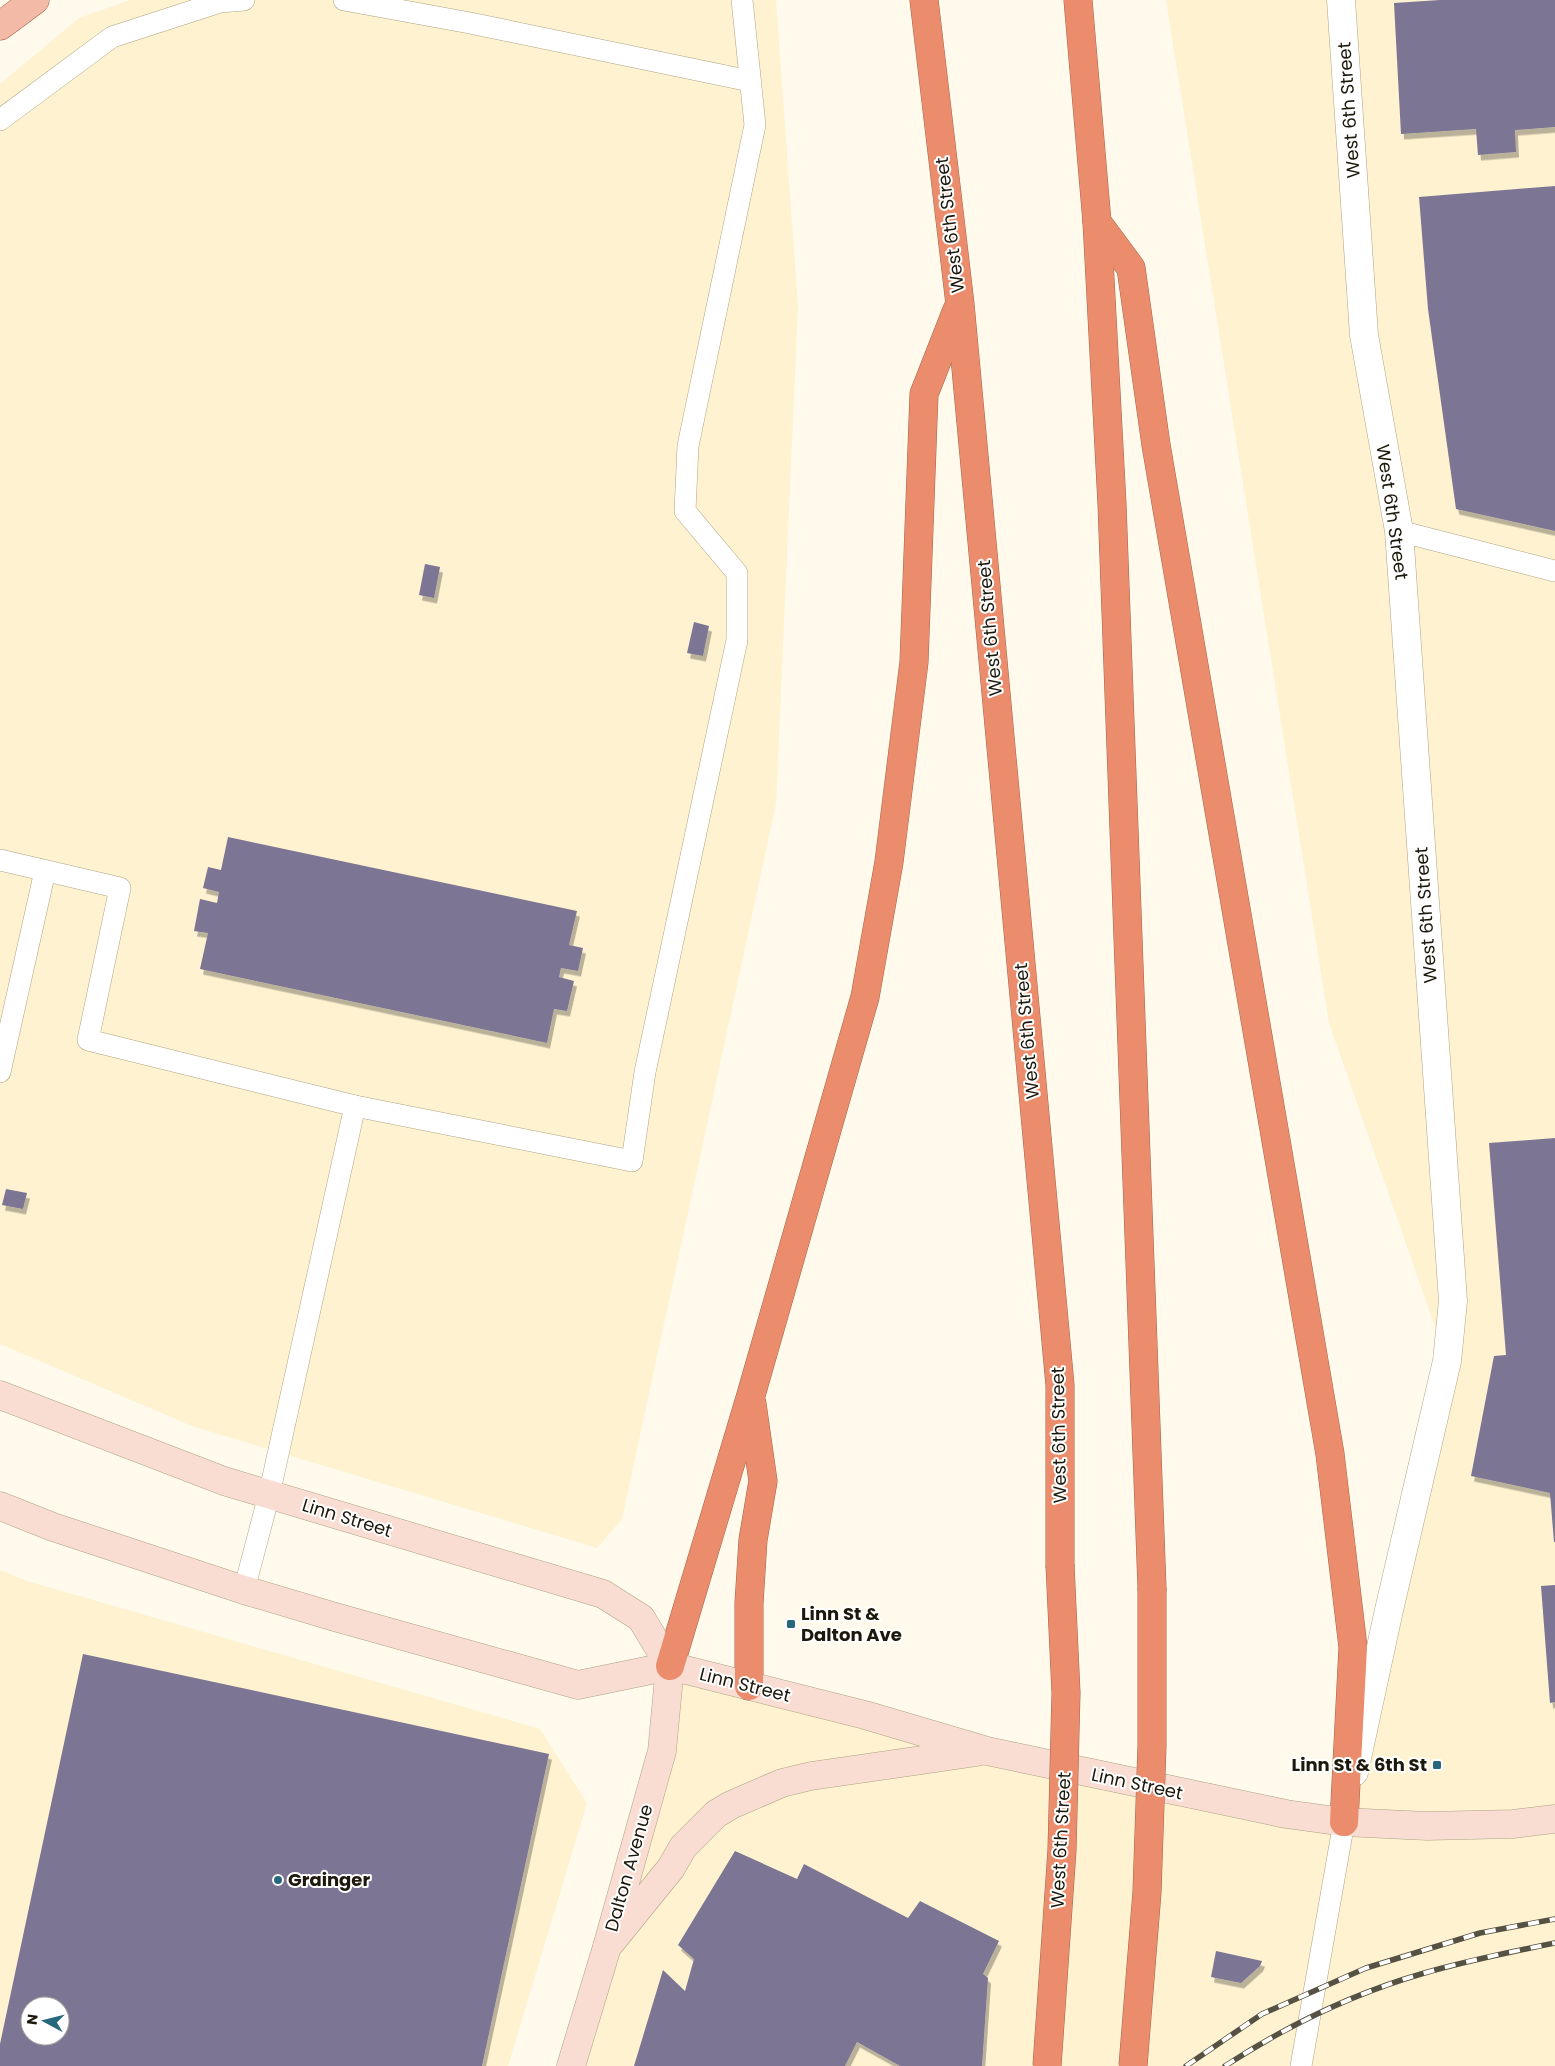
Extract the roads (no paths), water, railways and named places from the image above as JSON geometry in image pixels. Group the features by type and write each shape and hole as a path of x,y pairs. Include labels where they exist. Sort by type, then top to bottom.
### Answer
{"highway":[{"name":"West 6th Street","path":"924,0 960,304 1060,1385 1060,1565 1066,1693 1062,1850 1047,2066"},
{"path":"1078,0 1097,222 1112,504 1152,1588 1152,1746 1147,1892 1133,2066"},
{"path":"1097,222 1131,268 1156,445 1330,1454 1353,1647 1344,1822"},
{"path":"670,1666 751,1395 865,996 889,862 914,662 924,394 960,304"},
{"path":"749,1686 749,1603 753,1540 762,1481 751,1395"}],"main road":[{"path":"0,26 35,0"},
{"name":"Linn Street","path":"0,1395 224,1481 603,1594 641,1618 670,1666"},
{"name":"Linn Street","path":"0,1506 53,1527 244,1590 578,1685 670,1666 865,1715 987,1750 1286,1814 1344,1822 1427,1826 1513,1824 1555,1819"},
{"name":"Dalton Avenue","path":"571,2066 662,1752 670,1666"},
{"path":"607,1947 671,1868 683,1847 716,1814 731,1805 782,1783 811,1776 987,1750"}],"street":[{"name":"West 6th Street","path":"1341,0 1364,335 1399,531 1452,1301 1447,1361 1389,1610 1344,1822"}],"lane":[{"path":"0,120 112,37 220,2 244,0"},
{"path":"344,0 396,4 750,81"},
{"path":"0,860 120,888 88,1040 355,1106 632,1161 645,1072 737,640 736,573 685,511 688,446 755,125 742,0"},
{"path":"1399,531 1555,571"},
{"path":"0,1072 45,870"},
{"path":"244,1590 269,1494 355,1106"},
{"path":"1301,2066 1344,1822"}],"railway":[{"path":"1186,2066 1262,2014 1366,1968 1480,1933 1555,1919"},
{"path":"1225,2066 1295,2025 1370,1991 1454,1965 1555,1943"}],"place":[{"name":"Linn St & Dalton Ave","path":"791,1624"},
{"name":"Linn St & 6th St","path":"1437,1765"},
{"name":"Grainger","path":"278,1880"}]}
